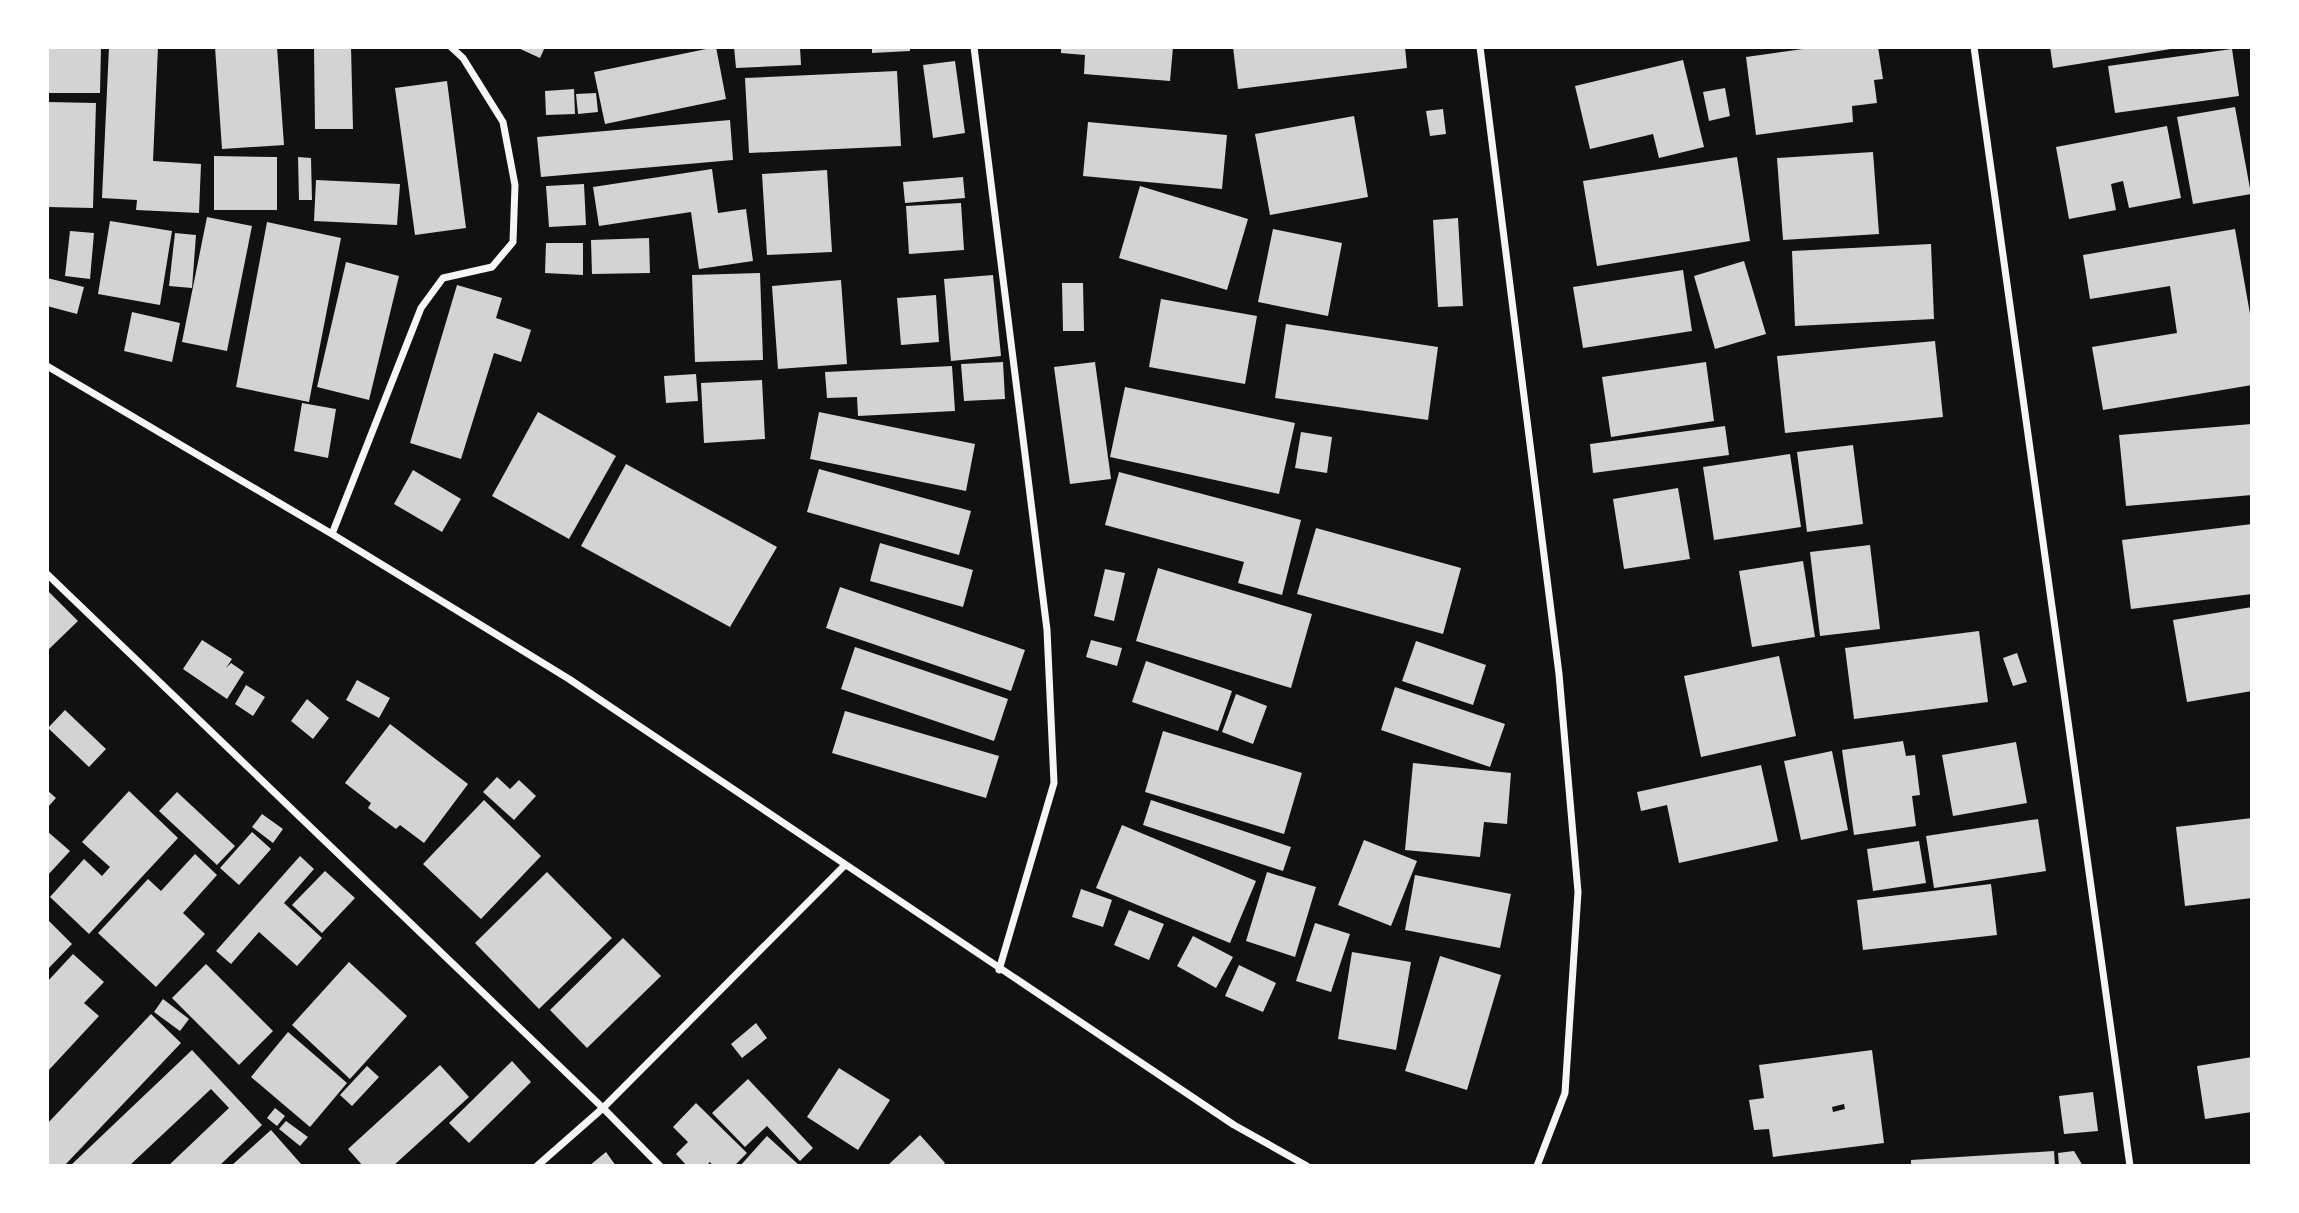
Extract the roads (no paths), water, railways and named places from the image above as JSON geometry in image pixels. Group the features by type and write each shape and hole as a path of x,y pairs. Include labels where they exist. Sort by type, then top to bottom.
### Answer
{"street":[{"path":"332,534 421,308 443,278 492,267 513,242 515,185 503,121 463,58 451,47"},
{"path":"974,47 1047,630 1054,783 999,970"},
{"path":"1480,47 1559,674 1578,892 1565,1093 1537,1166"},
{"path":"1974,47 2130,1166"},
{"path":"47,366 332,534 569,679 999,970 1234,1125 1307,1166"},
{"path":"47,574 603,1108 660,1166"},
{"path":"537,1166 603,1108 845,865"}]}
